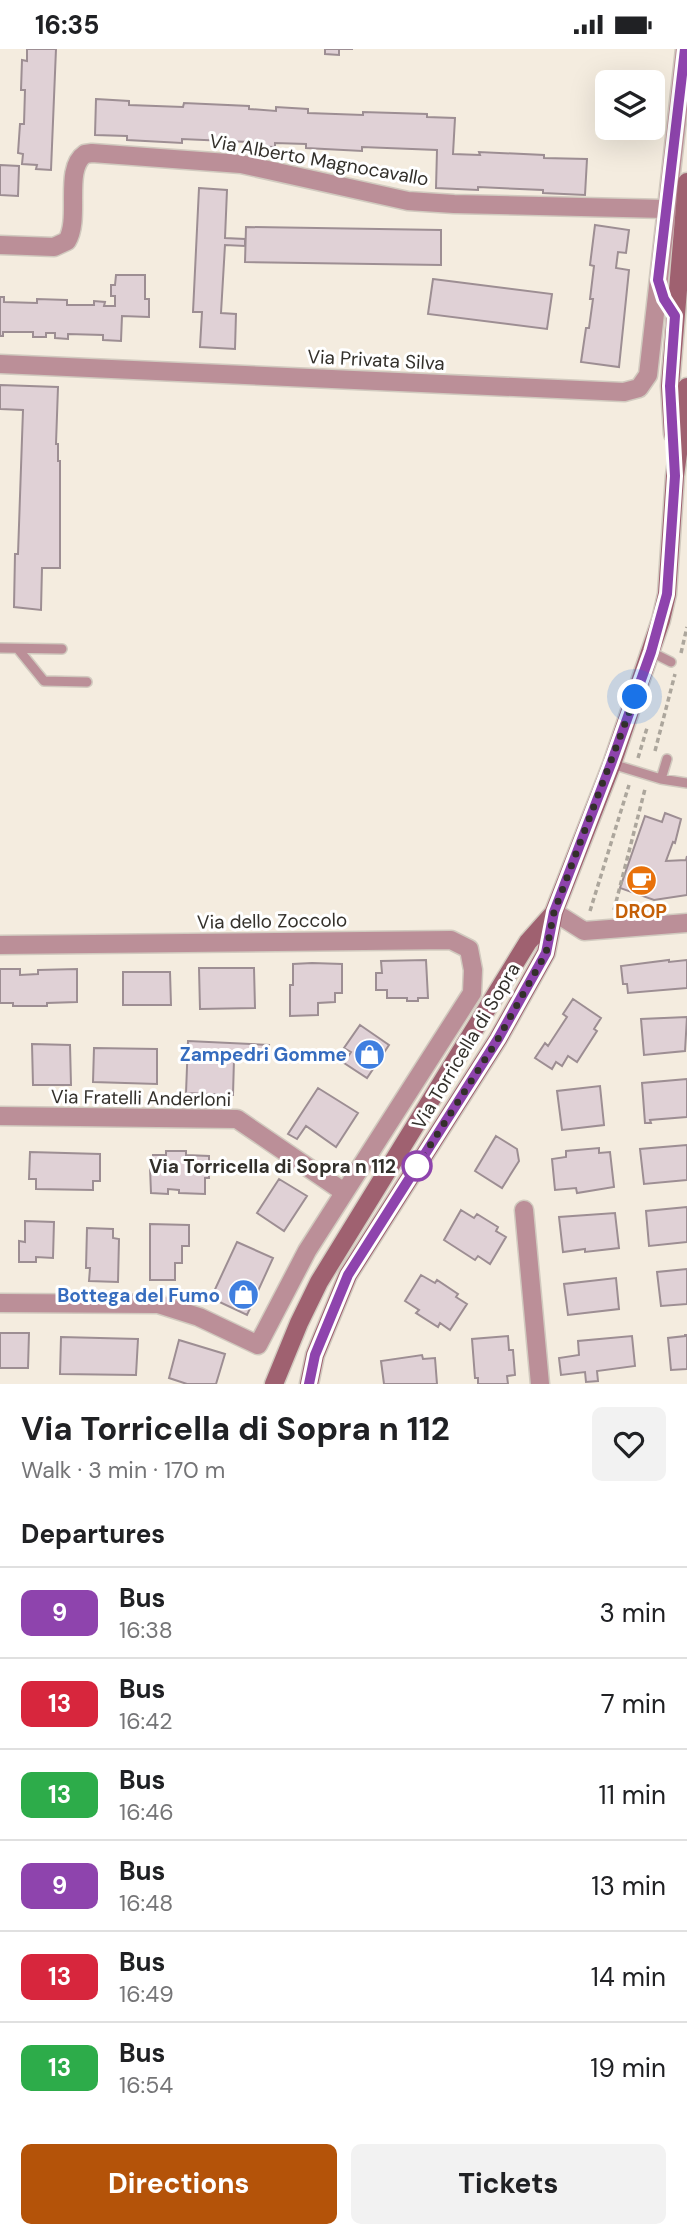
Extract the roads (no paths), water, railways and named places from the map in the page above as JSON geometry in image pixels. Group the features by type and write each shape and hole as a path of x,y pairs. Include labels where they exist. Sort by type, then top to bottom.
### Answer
{"street":[{"path":"665,209 685,49"},
{"name":"Via Alberto Magnocavallo","path":"0,245 54,247 67,241 72,231 75,165 85,154 92,153 241,164 408,201 665,209"},
{"name":"Via Torricella di Sopra","path":"309,1384 315,1355 348,1275 498,1039 546,953 554,912 651,652 667,594 680,509 675,476 670,386 687,182"},
{"name":"Via Privata Silva","path":"0,364 624,392 639,387 648,375 665,209"},
{"name":"Via Privata Silva","path":"658,280 664,299 675,316"},
{"name":"Via Torricella di Sopra","path":"675,476 687,387"},
{"path":"554,912 584,931 687,923"},
{"name":"Via Torricella di Sopra","path":"274,1384 299,1322 337,1253 528,941 554,912"},
{"name":"Via dello Zoccolo","path":"0,945 451,940 469,949 472,993"},
{"path":"472,993 500,986"},
{"name":"Via Torricella di Sopra","path":"0,1303 158,1304 199,1317 258,1345 307,1251 472,993"},
{"name":"Via Fratelli Anderloni","path":"0,1116 237,1119 344,1192"},
{"path":"524,1210 540,1384"},
{"path":"307,1251 337,1253"}],"lane":[{"path":"0,648 62,649"},
{"path":"18,649 44,681 87,683"},
{"path":"651,652 674,664"},
{"path":"661,779 667,759"},
{"path":"611,764 661,779 687,783"}],"place":[{"name":"DROP","path":"641,880"},
{"name":"Zampedri Gomme","path":"370,1054"},
{"name":"Via Torricella di Sopra n 112","path":"417,1166"},
{"name":"Bottega del Fumo","path":"243,1295"}]}
